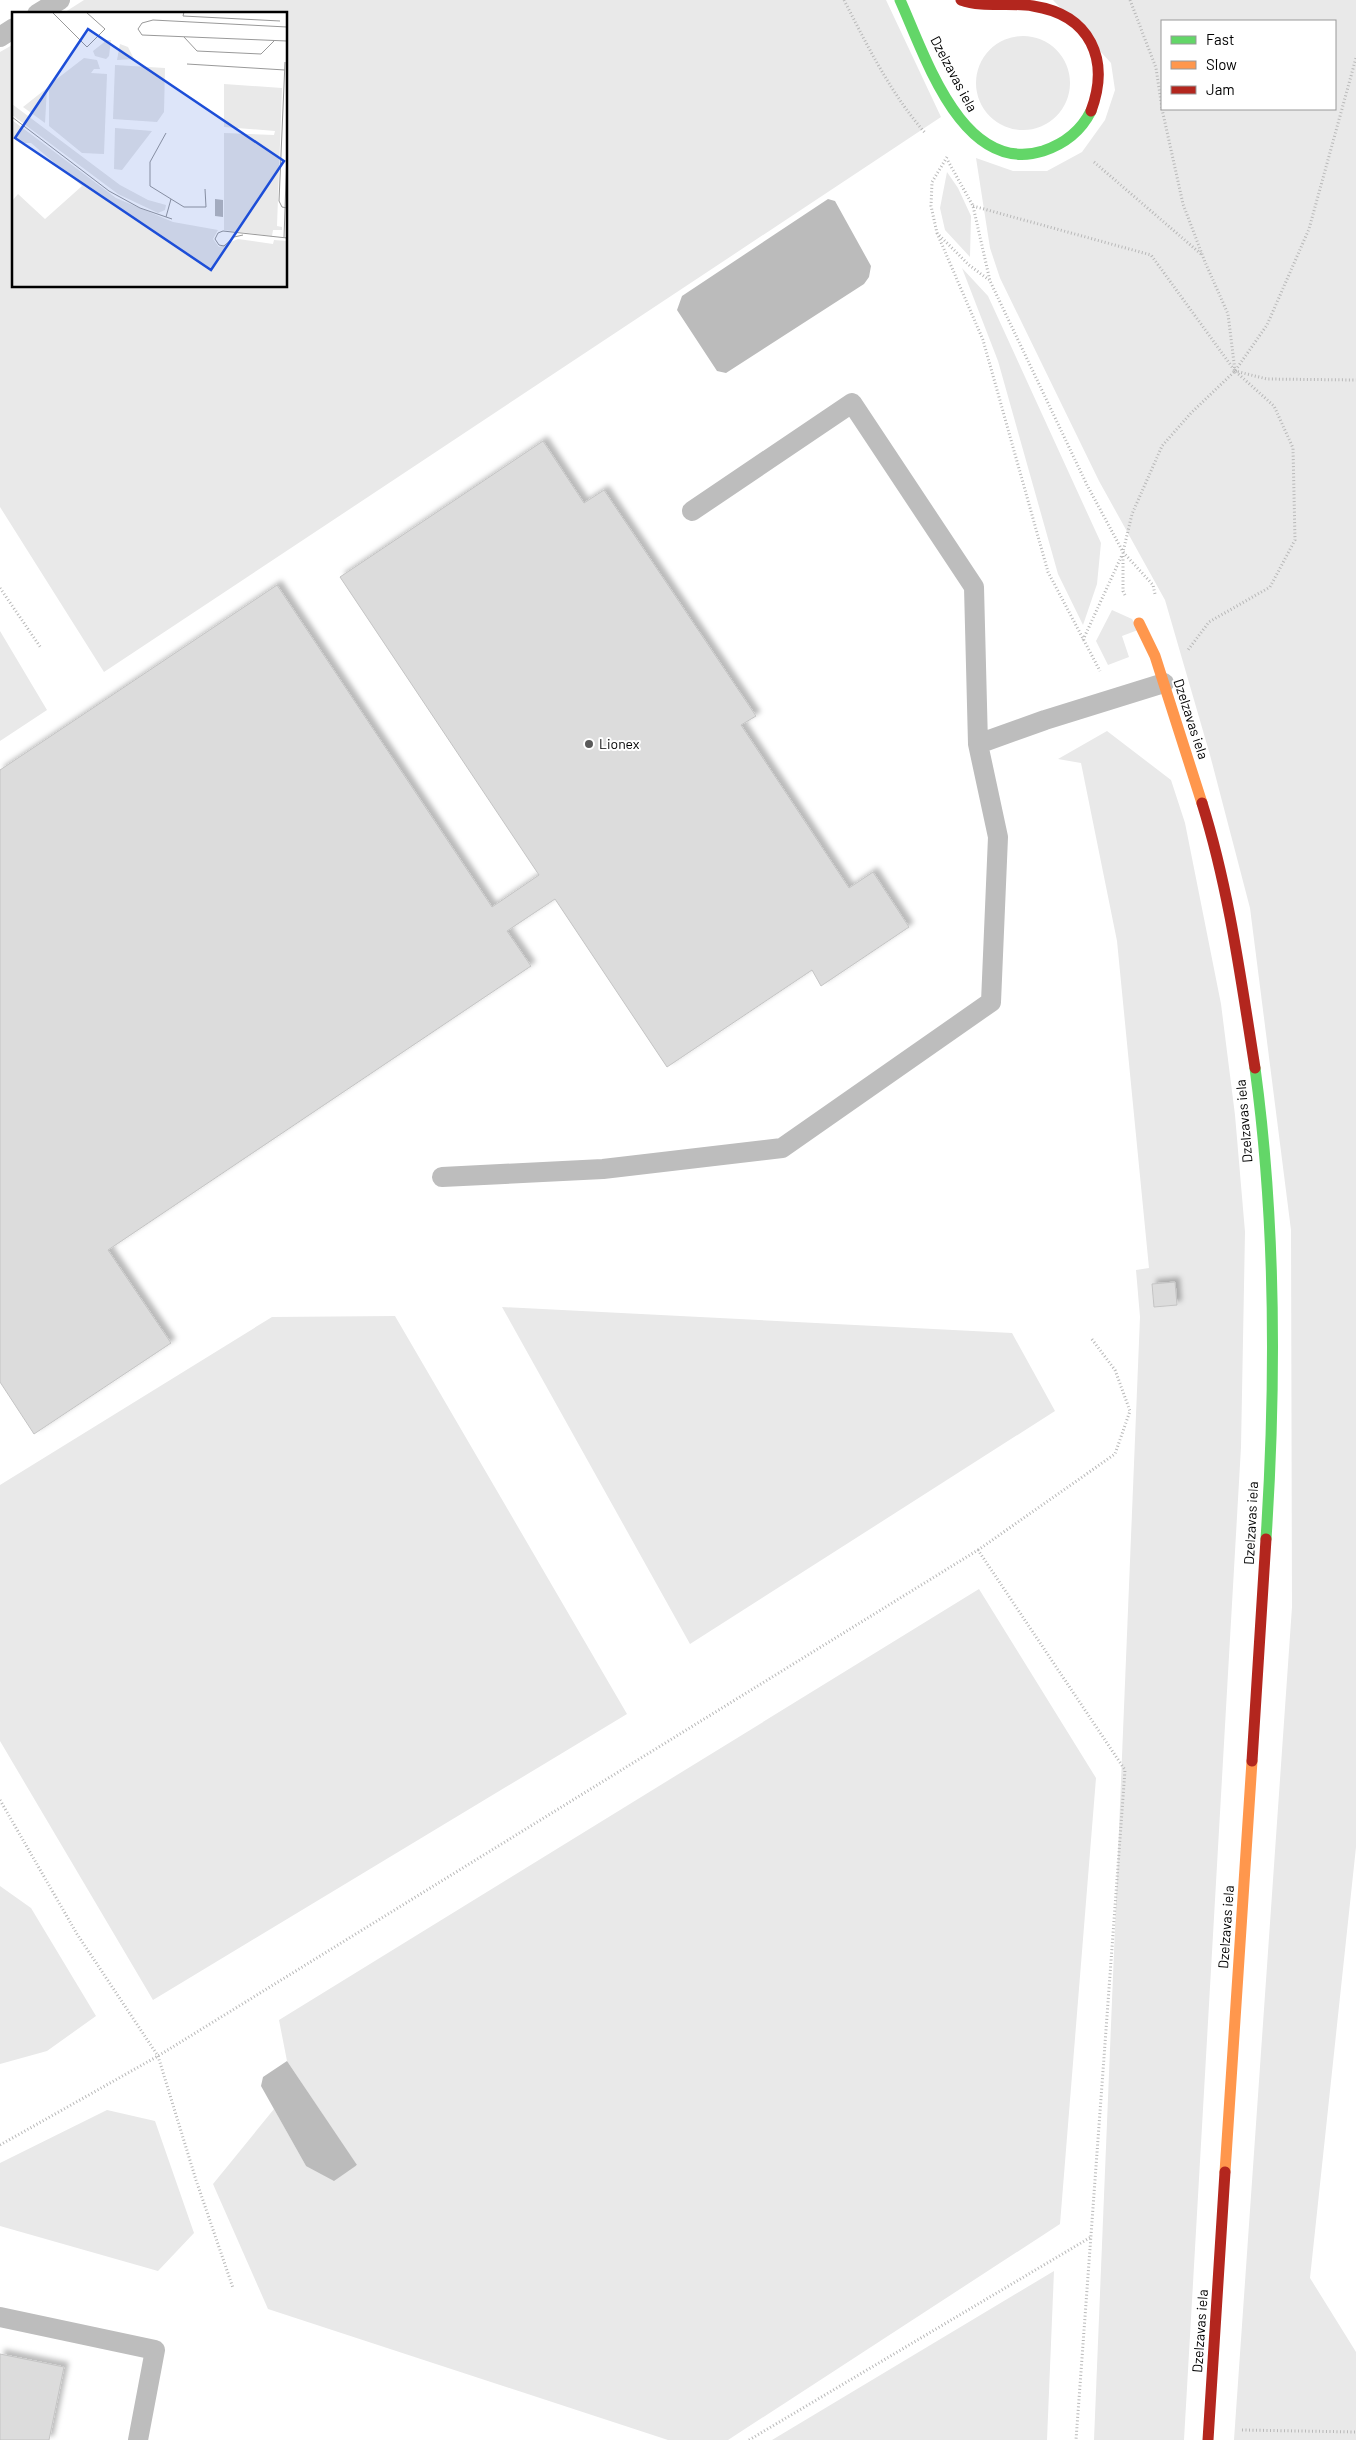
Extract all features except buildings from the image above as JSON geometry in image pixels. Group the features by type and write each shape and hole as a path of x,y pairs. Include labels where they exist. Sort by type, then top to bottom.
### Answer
{"street":[{"name":"Dzelzavas iela","path":"900,0 954,111 972,134 994,148 1020,155 1046,152 1069,140 1087,122 1098,98 1100,71 1093,46 1077,25 1056,10 1030,4 1005,5 961,0"},
{"name":"Dzelzavas iela","path":"1139,623 1155,656 1211,831 1237,957 1255,1071 1265,1182 1272,1328 1269,1498 1208,2434"}],"lane":[{"path":"40,12 60,0"},
{"path":"0,37 12,29"},
{"path":"442,1177 603,1169 782,1148 991,1002 998,836 978,744 974,587 852,403 692,511"},
{"path":"978,744 1045,720 1122,698 1164,683"},
{"path":"0,2317 155,2350 138,2440"}],"path":[{"path":"844,0 882,74 910,115 928,136"},
{"path":"1130,0 1156,68 1161,101"},
{"path":"1139,623 1122,591 1124,552 1132,514 1162,446 1191,413 1235,371 1267,325 1309,229 1356,58"},
{"path":"1162,110 1184,204 1202,255 1228,314 1235,371"},
{"path":"972,134 947,158 932,182 930,206 937,233 983,340 1048,572 1098,669 1122,698"},
{"path":"1069,140 1202,255"},
{"path":"941,150 973,206 990,281 1087,485 1124,552"},
{"path":"973,206 1151,255 1235,371 1274,406 1293,448 1295,540 1270,587 1208,622 1164,683"},
{"path":"937,233 990,281"},
{"path":"1235,371 1267,379 1356,380"},
{"path":"1082,641 1124,552"},
{"path":"0,588 41,648"},
{"path":"0,2144 158,2056 978,1550 1115,1454 1130,1411 1115,1370 1091,1338"},
{"path":"978,1550 1125,1770 1076,2440"},
{"path":"0,1800 77,1934 158,2056 232,2288"},
{"path":"749,2440 1091,2237"},
{"path":"1208,2434 1356,2432"}],"shaded area":[{"path":"84,0 886,0 941,117 104,672 0,507 0,52 12,45 12,288 288,288 288,12 65,12"},
{"path":"1053,0 1356,0 1356,1847 1310,2278 1356,2352 1356,2440 1234,2440 1292,1607 1291,1230 1250,908 1210,755 1165,600 1099,481 1000,278 990,248 976,158 1013,171 1047,171 1082,152 1105,120 1115,90 1111,63"},
{"path":"1023,36 1041,39 1056,50 1067,65 1070,83 1067,101 1056,116 1041,127 1023,130 1005,127 990,116 979,101 976,83 979,65 990,50 1005,39"},
{"path":"947,172 958,188 971,216 970,257 945,230 940,208"},
{"path":"828,199 835,201 871,266 869,277 864,284 726,373 717,371 677,310 682,296"},
{"path":"962,268 988,296 1101,543 1097,584 1083,625 1058,574 998,361"},
{"path":"1112,610 1132,619 1138,630 1122,636 1129,657 1108,665 1096,641"},
{"path":"0,631 47,710 0,741"},
{"path":"1107,731 1171,780 1185,823 1221,1004 1235,1115 1245,1232 1241,1447 1184,2440 1094,2440 1140,1317 1136,1270 1149,1268 1117,941 1081,763 1058,759"},
{"path":"502,1307 1012,1333 1055,1411 690,1644"},
{"path":"395,1316 627,1714 153,2000 0,1741 0,1485 272,1317"},
{"path":"979,1589 1096,1778 1060,2224 728,2440 668,2440 268,2309 213,2184 274,2109 306,2166 357,2166 287,2061 279,2020"},
{"path":"0,1886 31,1908 96,2016 47,2051 0,2064"},
{"path":"287,2061 357,2165 334,2181 306,2166 261,2086 263,2077"},
{"path":"107,2110 155,2121 194,2233 158,2271 0,2226 0,2163"},
{"path":"1054,2271 1047,2440 772,2440"}],"traffic: fast":[{"path":"900,0 935,79 950,106 969,129 990,146 1015,154 1043,151 1065,141 1077,131 1091,111"},
{"path":"1255,1068 1267,1185 1272,1304 1271,1422 1266,1539"}],"traffic: slow":[{"path":"1139,623 1155,656 1202,803"},
{"path":"1225,2172 1252,1761"}],"traffic: jam":[{"path":"961,0 978,4 1033,6 1053,11 1069,19 1082,30 1091,43 1096,58 1098,74 1091,111"},
{"path":"1202,803 1227,901 1255,1068"},
{"path":"1252,1761 1266,1539"},
{"path":"1208,2440 1225,2172"}],"place":[{"name":"Lionex","path":"589,744"}]}
